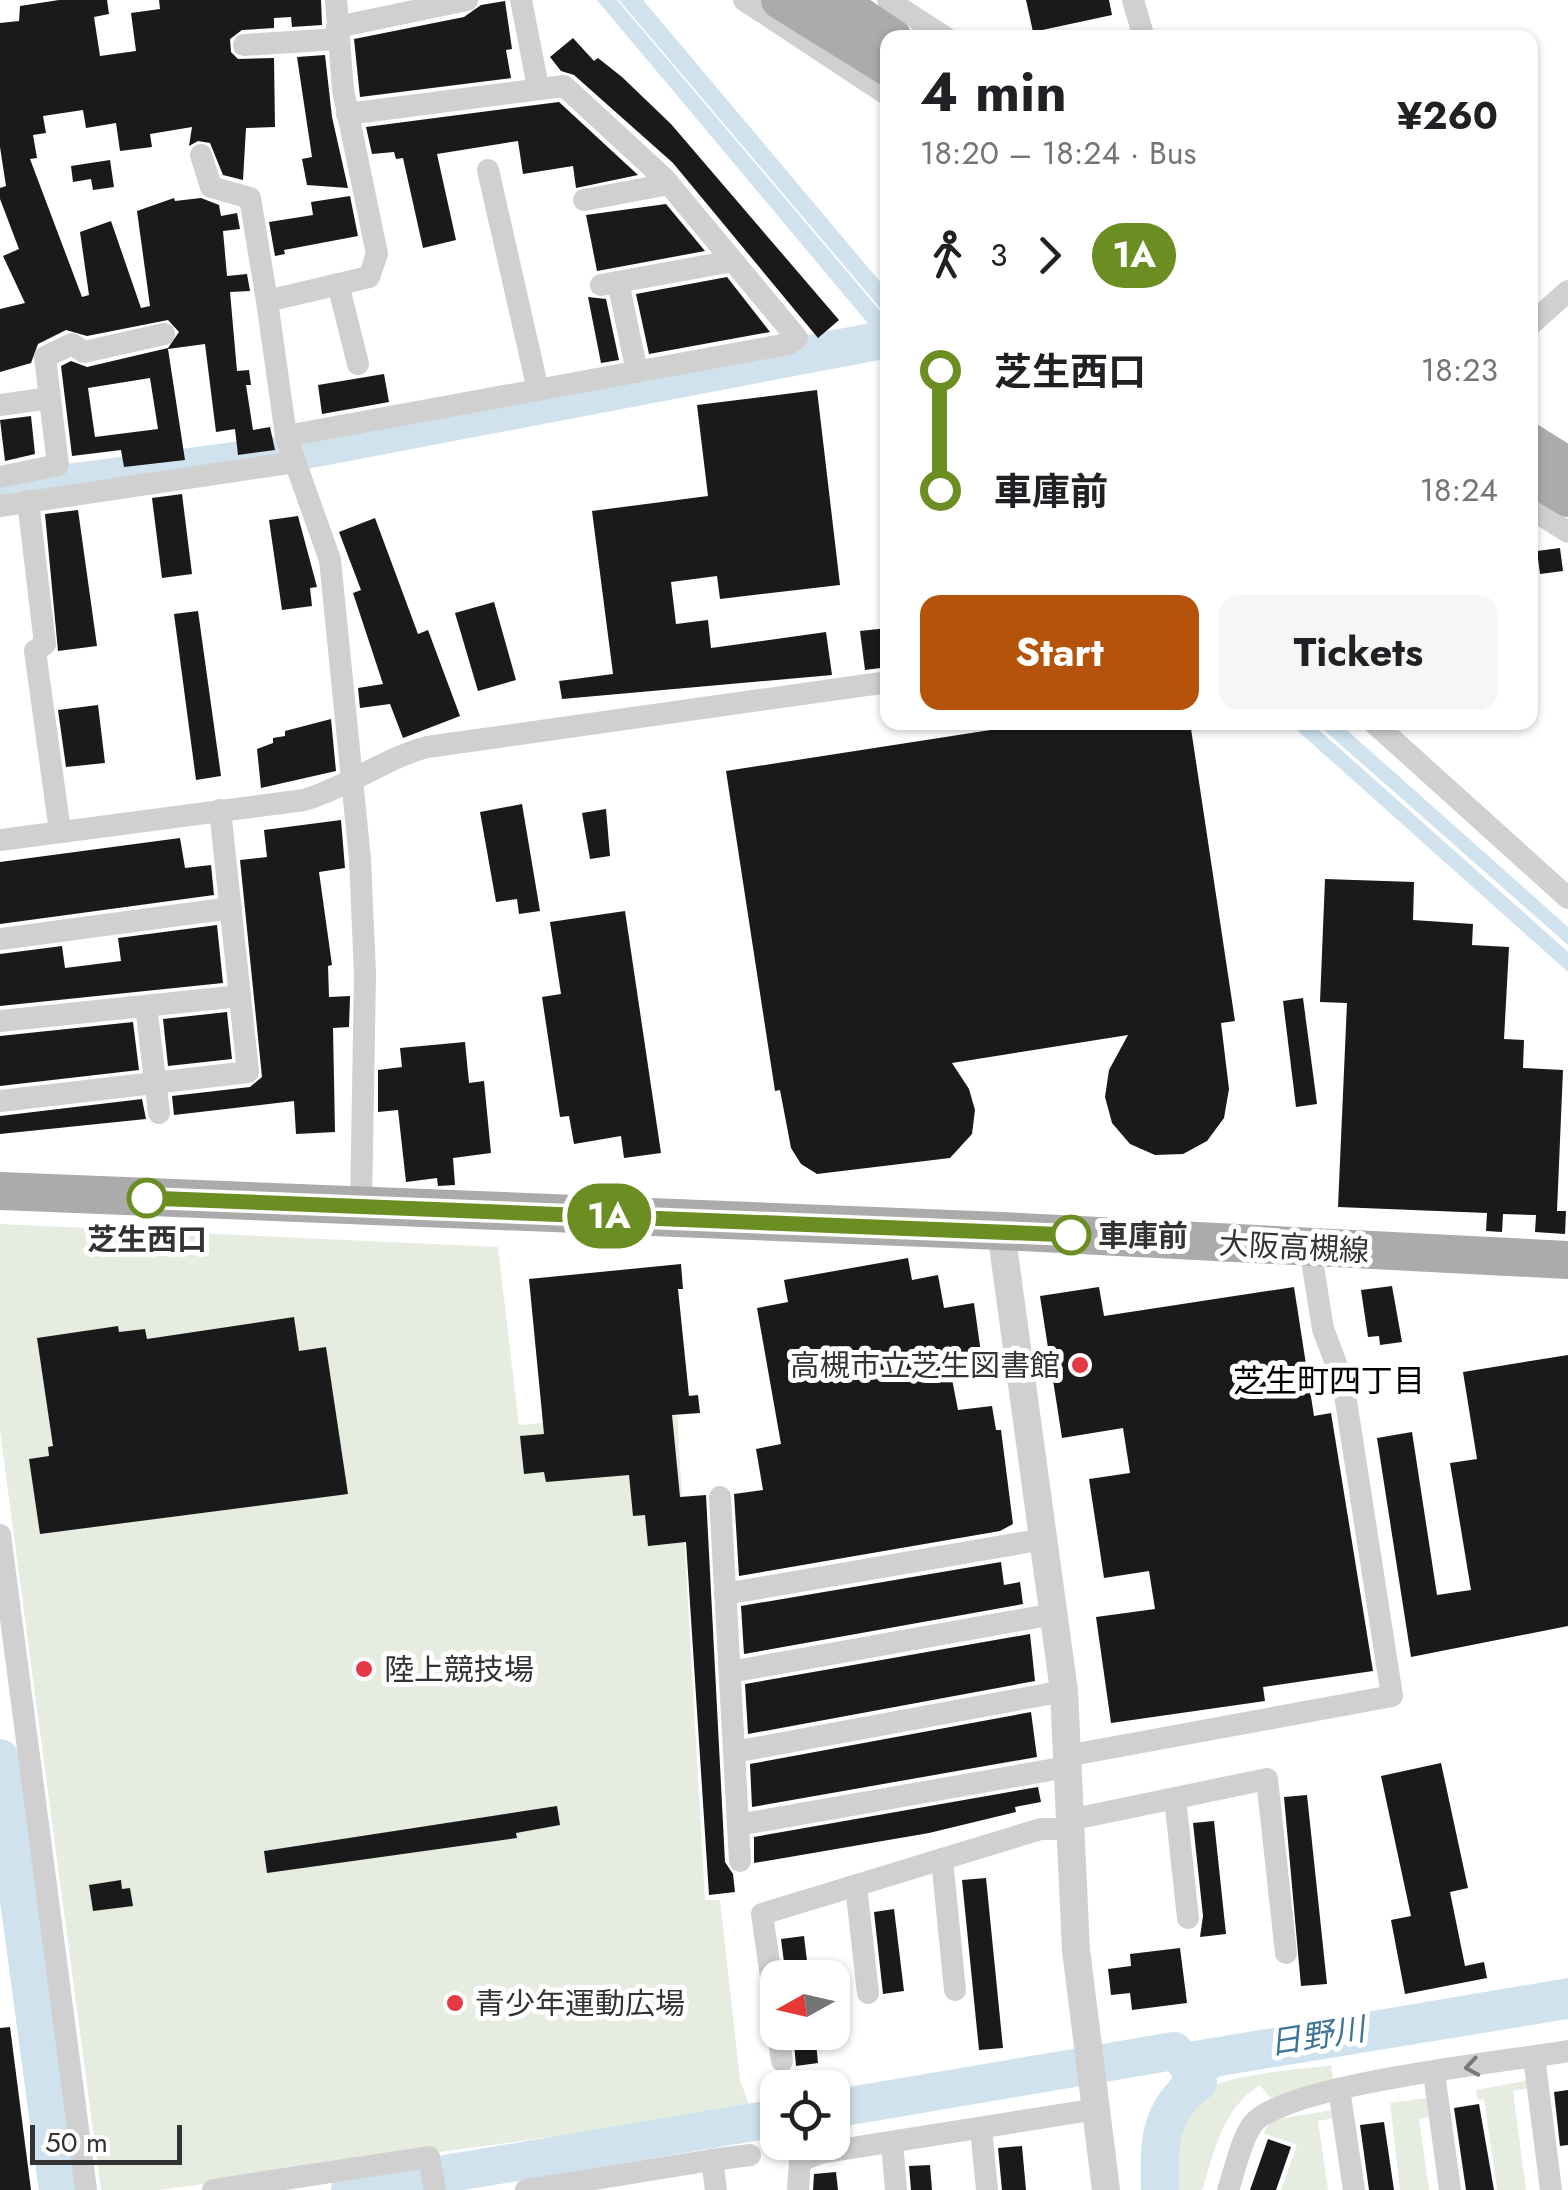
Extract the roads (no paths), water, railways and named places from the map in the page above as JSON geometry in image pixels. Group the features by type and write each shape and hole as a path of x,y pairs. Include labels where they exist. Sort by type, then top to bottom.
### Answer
{"main road":[{"path":"780,0 880,62"},
{"path":"836,0 881,30"},
{"path":"1538,447 1568,466"},
{"path":"1538,479 1568,498"},
{"name":"大阪高槻線","path":"0,1191 1001,1231 1568,1260"}],"street":[{"path":"266,300 369,277 378,254 348,114 336,0"},
{"path":"244,45 338,33 467,0"},
{"path":"522,0 538,87"},
{"path":"744,0 880,90"},
{"path":"888,0 934,30"},
{"path":"1134,0 1142,30"},
{"path":"286,436 788,344 796,338 668,184 564,86 538,87 486,100 348,114"},
{"path":"200,155 211,187 250,198 286,436 330,560 352,781 365,974 361,1206"},
{"path":"497,182 510,268 538,390"},
{"path":"584,200 668,184"},
{"path":"637,372 610,284 733,261"},
{"path":"510,268 534,264"},
{"path":"338,284 358,364"},
{"path":"1538,318 1568,291"},
{"path":"0,477 58,465 45,357 72,344 84,352 164,334"},
{"path":"0,406 50,398"},
{"path":"0,506 296,462"},
{"path":"28,502 45,644 36,652 60,831"},
{"path":"1538,513 1568,532"},
{"path":"0,840 304,800 352,781 396,755 427,746 880,683"},
{"path":"1383,730 1568,898"},
{"path":"0,1101 248,1072 220,810"},
{"path":"0,938 231,908"},
{"path":"0,1021 240,996"},
{"path":"146,1006 158,1114"},
{"path":"1001,1231 1064,1691 1076,1950 1106,2190"},
{"path":"738,1825 1392,1696 1344,1382 1323,1329 1310,1248"},
{"path":"720,1497 740,1861"},
{"path":"0,1535 86,2190"},
{"path":"725,1594 1044,1539"},
{"path":"730,1672 1054,1614"},
{"path":"734,1752 1064,1691"},
{"path":"768,1960 762,1914 1041,1829 1267,1779 1286,1953"},
{"path":"1175,1798 1188,1918"},
{"path":"942,1859 955,1990"},
{"path":"856,1886 868,1993"},
{"path":"781,2050 782,2061"},
{"path":"1228,2190 1252,2126 1273,2106 1339,2089 1568,2052"},
{"path":"1534,2057 1550,2190"},
{"path":"1434,2073 1450,2190"},
{"path":"1339,2089 1354,2190"},
{"path":"798,2190 800,2161 820,2153 1097,2109"},
{"path":"981,2128 987,2190"},
{"path":"892,2142 896,2190"},
{"path":"526,2190 750,2155"},
{"path":"212,2190 429,2157 435,2190"},
{"path":"712,2160 716,2190"}],"water":[{"path":"597,0 617,0 880,311 880,338"},
{"path":"619,0 643,0 880,282 880,308"},
{"path":"1297,730 1319,730 1568,952 1568,972"},
{"path":"1324,730 1347,730 1568,927 1568,945"},
{"path":"1568,1978 1568,2019 1221,2076 1191,2093 1170,2120 1153,2116 1172,2077 1167,2068 1124,2071 1123,2053"}],"waterway":[{"path":"0,492 279,455 880,341"},
{"path":"0,1758 58,2190"},
{"path":"850,2106 1174,2051"},
{"name":"日野川","path":"1160,2190 1161,2143 1168,2117 1175,2104 1198,2082"},
{"path":"350,2190 760,2121"}],"place":[{"name":"芝生西口","path":"147,1198"},
{"name":"車庫前","path":"1071,1235"},
{"name":"高槻市立芝生図書館","path":"1080,1365"},
{"name":"陸上競技場","path":"364,1669"},
{"name":"青少年運動広場","path":"455,2003"}],"district":[{"name":"芝生町四丁目","path":"1329,1381"}]}
